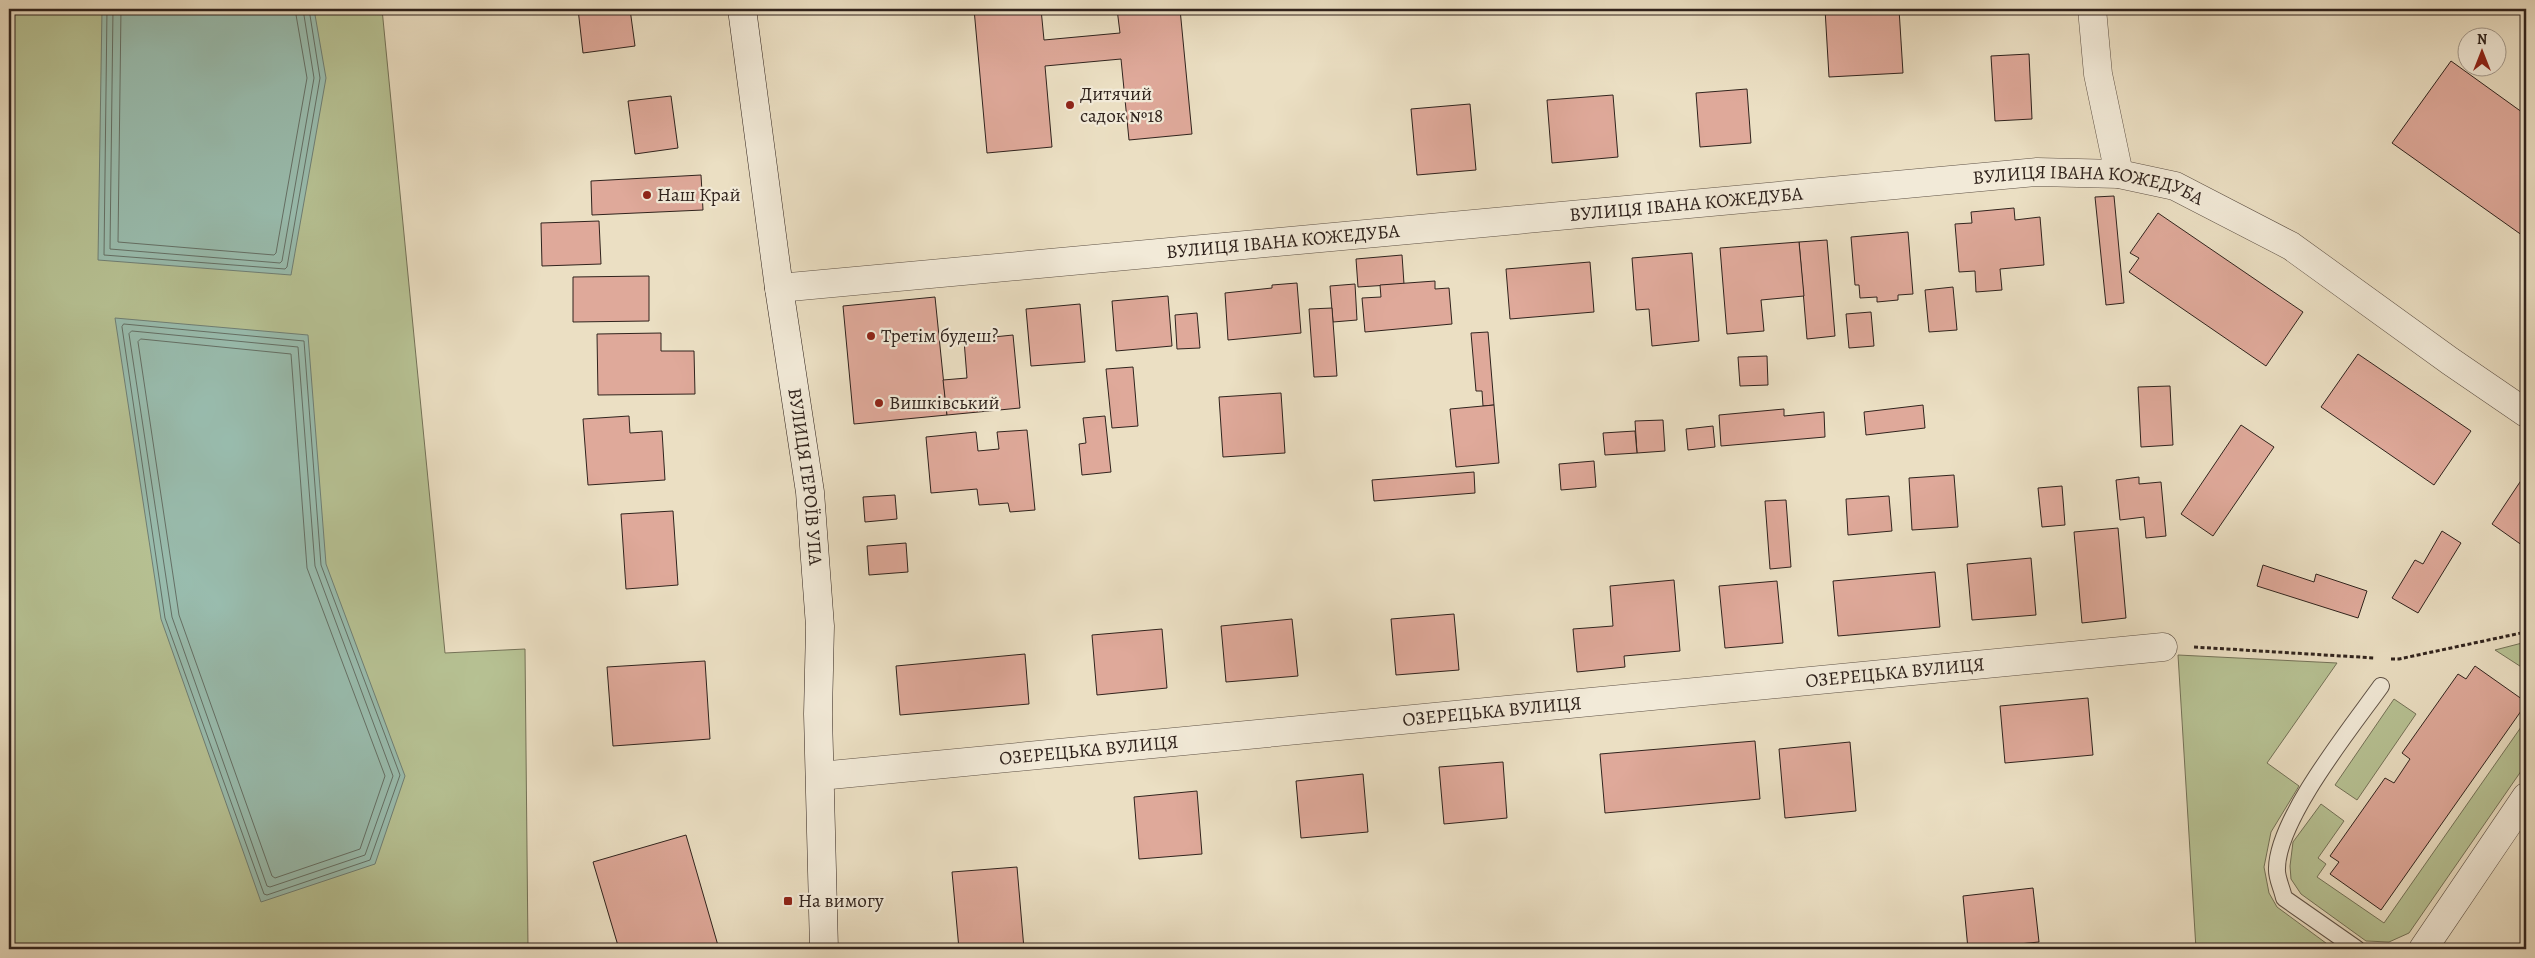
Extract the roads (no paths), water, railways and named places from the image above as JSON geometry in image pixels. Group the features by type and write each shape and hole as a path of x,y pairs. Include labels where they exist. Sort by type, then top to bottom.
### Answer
{"street":[{"name":"ВУЛИЦЯ ГЕРОЇВ УПА","path":"742,9 779,288 810,492 820,626 820,776 824,949"},
{"path":"2092,9 2098,74 2119,174"},
{"name":"ВУЛИЦЯ ІВАНА КОЖЕДУБА","path":"779,288 2036,172 2119,174 2175,186 2290,246 2526,413"},
{"name":"ОЗЕРЕЦЬКА ВУЛИЦЯ","path":"820,776 2163,646"},
{"path":"2423,949 2526,797"}],"lane":[{"path":"2357,949 2284,898 2276,869 2282,838 2309,788 2381,686"}],"water":[{"path":"102,9 314,9 326,78 291,275 98,260"},
{"path":"115,318 308,335 326,564 405,776 375,864 261,902 161,619"}],"place":[{"name":"Дитячий садок №18","path":"1070,105"},
{"name":"Наш Край","path":"647,195"},
{"name":"Третім будеш?","path":"871,336"},
{"name":"Вишківський","path":"879,403"},
{"name":"На вимогу","path":"788,901"}]}
